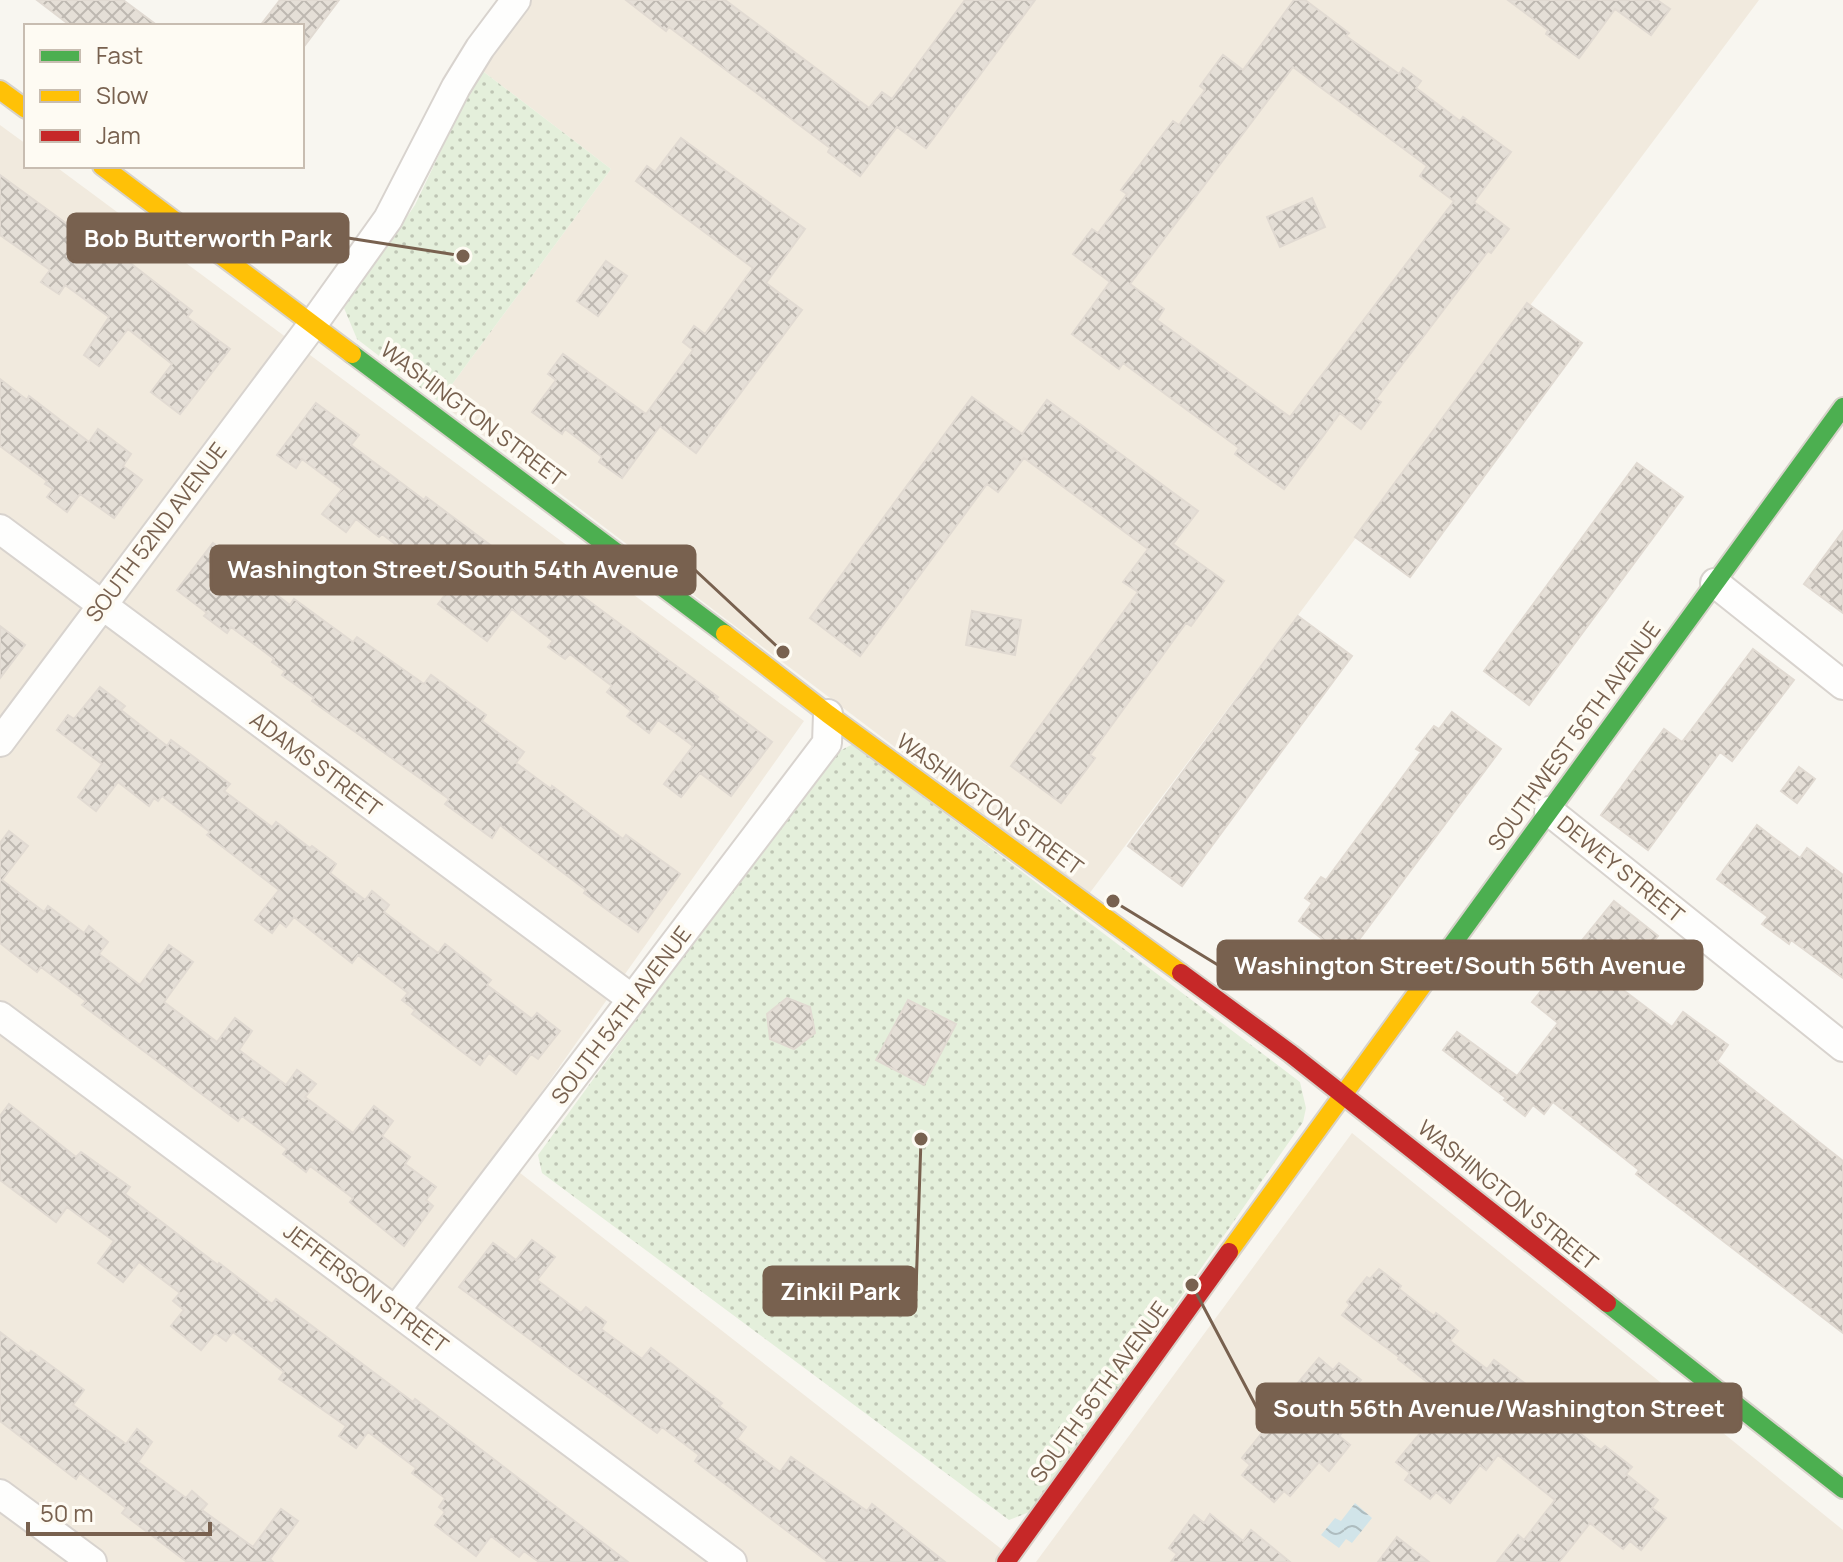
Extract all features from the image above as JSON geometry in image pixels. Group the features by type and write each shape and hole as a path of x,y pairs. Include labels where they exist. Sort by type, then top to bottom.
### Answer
{"street":[{"name":"SOUTH 52ND AVENUE","path":"0,742 388,219 456,87 516,0"},
{"path":"0,90 24,108"},
{"name":"WASHINGTON STREET","path":"105,168 685,603 828,714 1343,1094 1843,1489"},
{"name":"SOUTHWEST 56TH AVENUE","path":"1343,1094 1843,407"},
{"name":"ADAMS STREET","path":"0,529 632,999"},
{"path":"1715,583 1843,685"},
{"name":"SOUTH 54TH AVENUE","path":"396,1310 827,743 828,714"},
{"name":"DEWEY STREET","path":"1549,811 1843,1047"},
{"name":"JEFFERSON STREET","path":"0,1016 732,1562"},
{"name":"SOUTH 56TH AVENUE","path":"1006,1562 1343,1094"},
{"path":"0,1494 92,1562"}],"shaded area":[{"path":"532,0 1759,0 1089,894 439,402 611,169 480,69"},
{"path":"0,125 24,143 24,168 58,168 804,721 497,1155 1018,1562 0,1562"},
{"path":"1352,1133 1843,1530 1843,1562 1036,1562"}],"green space":[{"path":"480,69 611,169 439,402 357,339 344,308 415,205"},
{"path":"853,744 1300,1082 1306,1108 1303,1122 1032,1511 1009,1520 542,1173 538,1155 828,757"}],"water":[{"path":"1355,1503 1372,1518 1352,1543 1346,1539 1339,1548 1321,1535 1335,1518 1341,1521"}],"building":[{"path":"37,0 123,0 155,24 68,24"},
{"path":"280,0 339,0 304,46 304,24 262,24"},
{"path":"626,0 725,0 869,108 882,92 892,99 965,0 1035,0 926,148 897,127 860,176 828,152 830,148 669,27 666,31"},
{"path":"1294,0 1305,0 1349,33 1346,36 1399,74 1403,68 1421,81 1416,88 1460,121 1463,117 1511,152 1474,202 1509,229 1491,253 1488,251 1376,399 1381,402 1361,429 1340,413 1284,489 1235,454 1239,448 1123,363 1119,369 1072,334 1110,282 1073,254 1092,229 1098,233 1127,194 1121,190 1173,121 1179,125 1205,90 1200,86 1223,55 1243,70","holes":["1293,67 1427,166 1420,176 1454,201 1290,417 1157,320 1164,309 1130,284"]},
{"path":"1508,0 1657,0 1670,9 1651,35 1615,9 1579,58"},
{"path":"681,138 805,229 766,283 802,310 696,453 660,426 622,478 599,462 602,457 565,429 562,434 532,412 556,380 548,374 563,354 646,414 693,350 683,342 694,326 705,334 753,268 636,181 647,166 655,172"},
{"path":"0,175 93,243 95,241 111,252 112,249 192,311 187,317 230,349 180,414 151,392 172,364 128,329 99,366 84,355 109,317 65,285 59,294 41,282 50,270 0,235"},
{"path":"1312,198 1325,227 1280,247 1267,217"},
{"path":"606,261 627,276 598,316 577,301"},
{"path":"1527,303 1582,343 1410,577 1355,537"},
{"path":"0,379 27,400 29,396 89,442 98,429 131,454 123,466 142,480 114,518 80,494 67,512 47,497 53,489 45,484 47,481 0,446"},
{"path":"972,397 1022,434 1047,400 1198,511 1173,544 1224,581 1191,626 1186,623 1090,755 1095,758 1061,803 1011,766 1138,592 1123,582 1148,549 1024,458 998,492 987,484 860,656 810,618"},
{"path":"316,403 359,435 351,445 424,500 426,497 545,586 554,575 718,697 716,699 772,742 731,796 700,773 681,797 664,784 693,746 658,720 649,733 627,716 631,711 607,692 612,686 570,654 565,659 548,647 553,641 512,609 487,641 438,604 451,587 382,534 379,537 356,519 346,532 322,514 342,489 302,459 296,468 277,455"},
{"path":"1637,463 1683,497 1529,705 1484,671"},
{"path":"1843,531 1843,613 1804,584"},
{"path":"213,543 290,605 294,599 353,642 357,637 424,684 431,675 486,715 482,721 524,752 516,763 623,839 626,835 680,874 638,932 500,825 492,838 445,804 449,799 312,701 314,698 282,675 285,671 272,662 274,659 231,627 227,633 204,616 207,613 177,590"},
{"path":"972,611 1021,620 1015,655 966,645"},
{"path":"1298,616 1352,656 1182,886 1128,846"},
{"path":"0,626 25,645 0,678"},
{"path":"1753,649 1794,680 1732,761 1720,752 1648,850 1601,815 1664,729 1682,742"},
{"path":"100,687 125,706 121,710 167,746 171,740 230,784 224,791 272,827 276,822 336,864 330,873 365,900 372,891 389,905 384,912 438,953 445,944 491,980 487,985 532,1019 537,1013 560,1031 538,1059 531,1054 516,1074 489,1053 480,1065 412,1014 415,1010 402,1000 408,993 358,955 352,963 294,917 286,927 280,922 272,933 255,920 279,890 162,796 158,801 154,798 149,806 118,782 96,811 78,797 102,764 57,730 68,715 74,719"},
{"path":"1452,712 1501,749 1346,957 1299,921 1312,903 1305,898 1321,877 1326,880 1421,752 1416,749 1434,726 1439,729"},
{"path":"1799,767 1815,779 1797,803 1781,791"},
{"path":"1757,825 1800,858 1807,848 1843,875 1843,978 1791,940 1789,944 1762,924 1768,917 1717,879"},
{"path":"9,831 28,846 2,880 44,912 48,906 84,933 89,926 108,942 99,954 140,985 169,945 193,962 164,1002 217,1042 235,1018 252,1031 239,1050 286,1085 297,1070 316,1084 305,1097 353,1133 374,1106 393,1121 382,1136 410,1157 405,1164 436,1187 426,1200 433,1206 404,1246 350,1202 353,1198 310,1166 306,1172 283,1154 287,1149 242,1116 238,1121 82,1005 86,1001 41,967 37,972 0,943 0,843"},
{"path":"1614,901 1658,936 1618,986 1672,1027 1683,1012 1728,1045 1717,1061 1843,1161 1843,1333 1636,1174 1639,1170 1553,1102 1544,1114 1533,1105 1525,1116 1443,1050 1457,1032 1517,1076 1558,1023 1532,1002"},
{"path":"787,998 810,1007 815,1033 794,1049 770,1039 767,1014"},
{"path":"908,1000 956,1024 924,1085 876,1060"},
{"path":"9,1104 76,1157 81,1152 130,1187 125,1194 218,1265 272,1304 276,1299 413,1402 415,1399 628,1562 539,1562 524,1551 519,1557 491,1536 476,1556 435,1525 445,1512 439,1507 445,1498 412,1473 416,1468 368,1432 356,1448 339,1436 346,1426 279,1379 284,1372 233,1332 226,1341 215,1333 201,1350 171,1326 184,1310 173,1301 180,1293 139,1262 123,1282 98,1263 114,1241 67,1207 56,1222 0,1180 0,1116"},
{"path":"532,1240 555,1257 537,1280 581,1313 586,1307 606,1322 601,1329 642,1359 651,1348 722,1403 719,1406 746,1427 737,1439 780,1472 791,1457 867,1511 872,1504 945,1562 828,1562 695,1461 699,1455 662,1427 657,1433 459,1287 493,1243 516,1260"},
{"path":"1379,1269 1401,1286 1399,1289 1458,1331 1450,1341 1487,1369 1494,1360 1527,1385 1518,1396 1526,1402 1520,1410 1552,1435 1563,1420 1601,1450 1605,1446 1632,1467 1626,1474 1658,1500 1652,1508 1666,1518 1641,1550 1630,1541 1623,1549 1590,1523 1559,1562 1497,1562 1518,1535 1524,1540 1555,1500 1498,1455 1486,1470 1480,1465 1450,1503 1436,1492 1430,1499 1405,1480 1410,1473 1396,1462 1427,1425 1420,1419 1441,1393 1342,1315 1350,1305 1347,1302 1367,1277 1370,1279"},
{"path":"0,1332 84,1390 73,1405 126,1444 137,1429 152,1442 138,1462 186,1498 192,1491 207,1504 202,1510 253,1547 281,1509 298,1521 270,1559 273,1562 187,1562 122,1513 126,1508 80,1473 76,1479 0,1421"},
{"path":"1319,1358 1333,1370 1339,1363 1361,1380 1356,1386 1371,1399 1339,1436 1350,1445 1329,1471 1319,1462 1290,1496 1284,1491 1274,1502 1242,1475 1250,1465 1242,1458 1269,1424 1261,1417 1282,1392 1287,1396"},
{"path":"1210,1514 1243,1541 1251,1530 1290,1562 1171,1562 1177,1554 1169,1548 1194,1515 1204,1523"},
{"path":"1397,1537 1429,1562 1378,1562"}],"traffic: fast":[{"path":"352,354 725,634"},
{"path":"1433,971 1843,407"},
{"path":"1607,1303 1843,1489"}],"traffic: slow":[{"path":"0,90 24,108"},
{"path":"105,168 352,354"},
{"path":"725,634 828,714 1181,973"},
{"path":"1229,1252 1433,971"}],"traffic: jam":[{"path":"1181,973 1291,1054 1607,1303"},
{"path":"1006,1562 1229,1252"}],"place":[{"name":"Bob Butterworth Park","path":"463,256"},
{"name":"Washington Street/South 54th Avenue","path":"783,652"},
{"name":"Washington Street/South 56th Avenue","path":"1113,901"},
{"name":"Zinkil Park","path":"921,1139"},
{"name":"South 56th Avenue/Washington Street","path":"1192,1285"}]}
